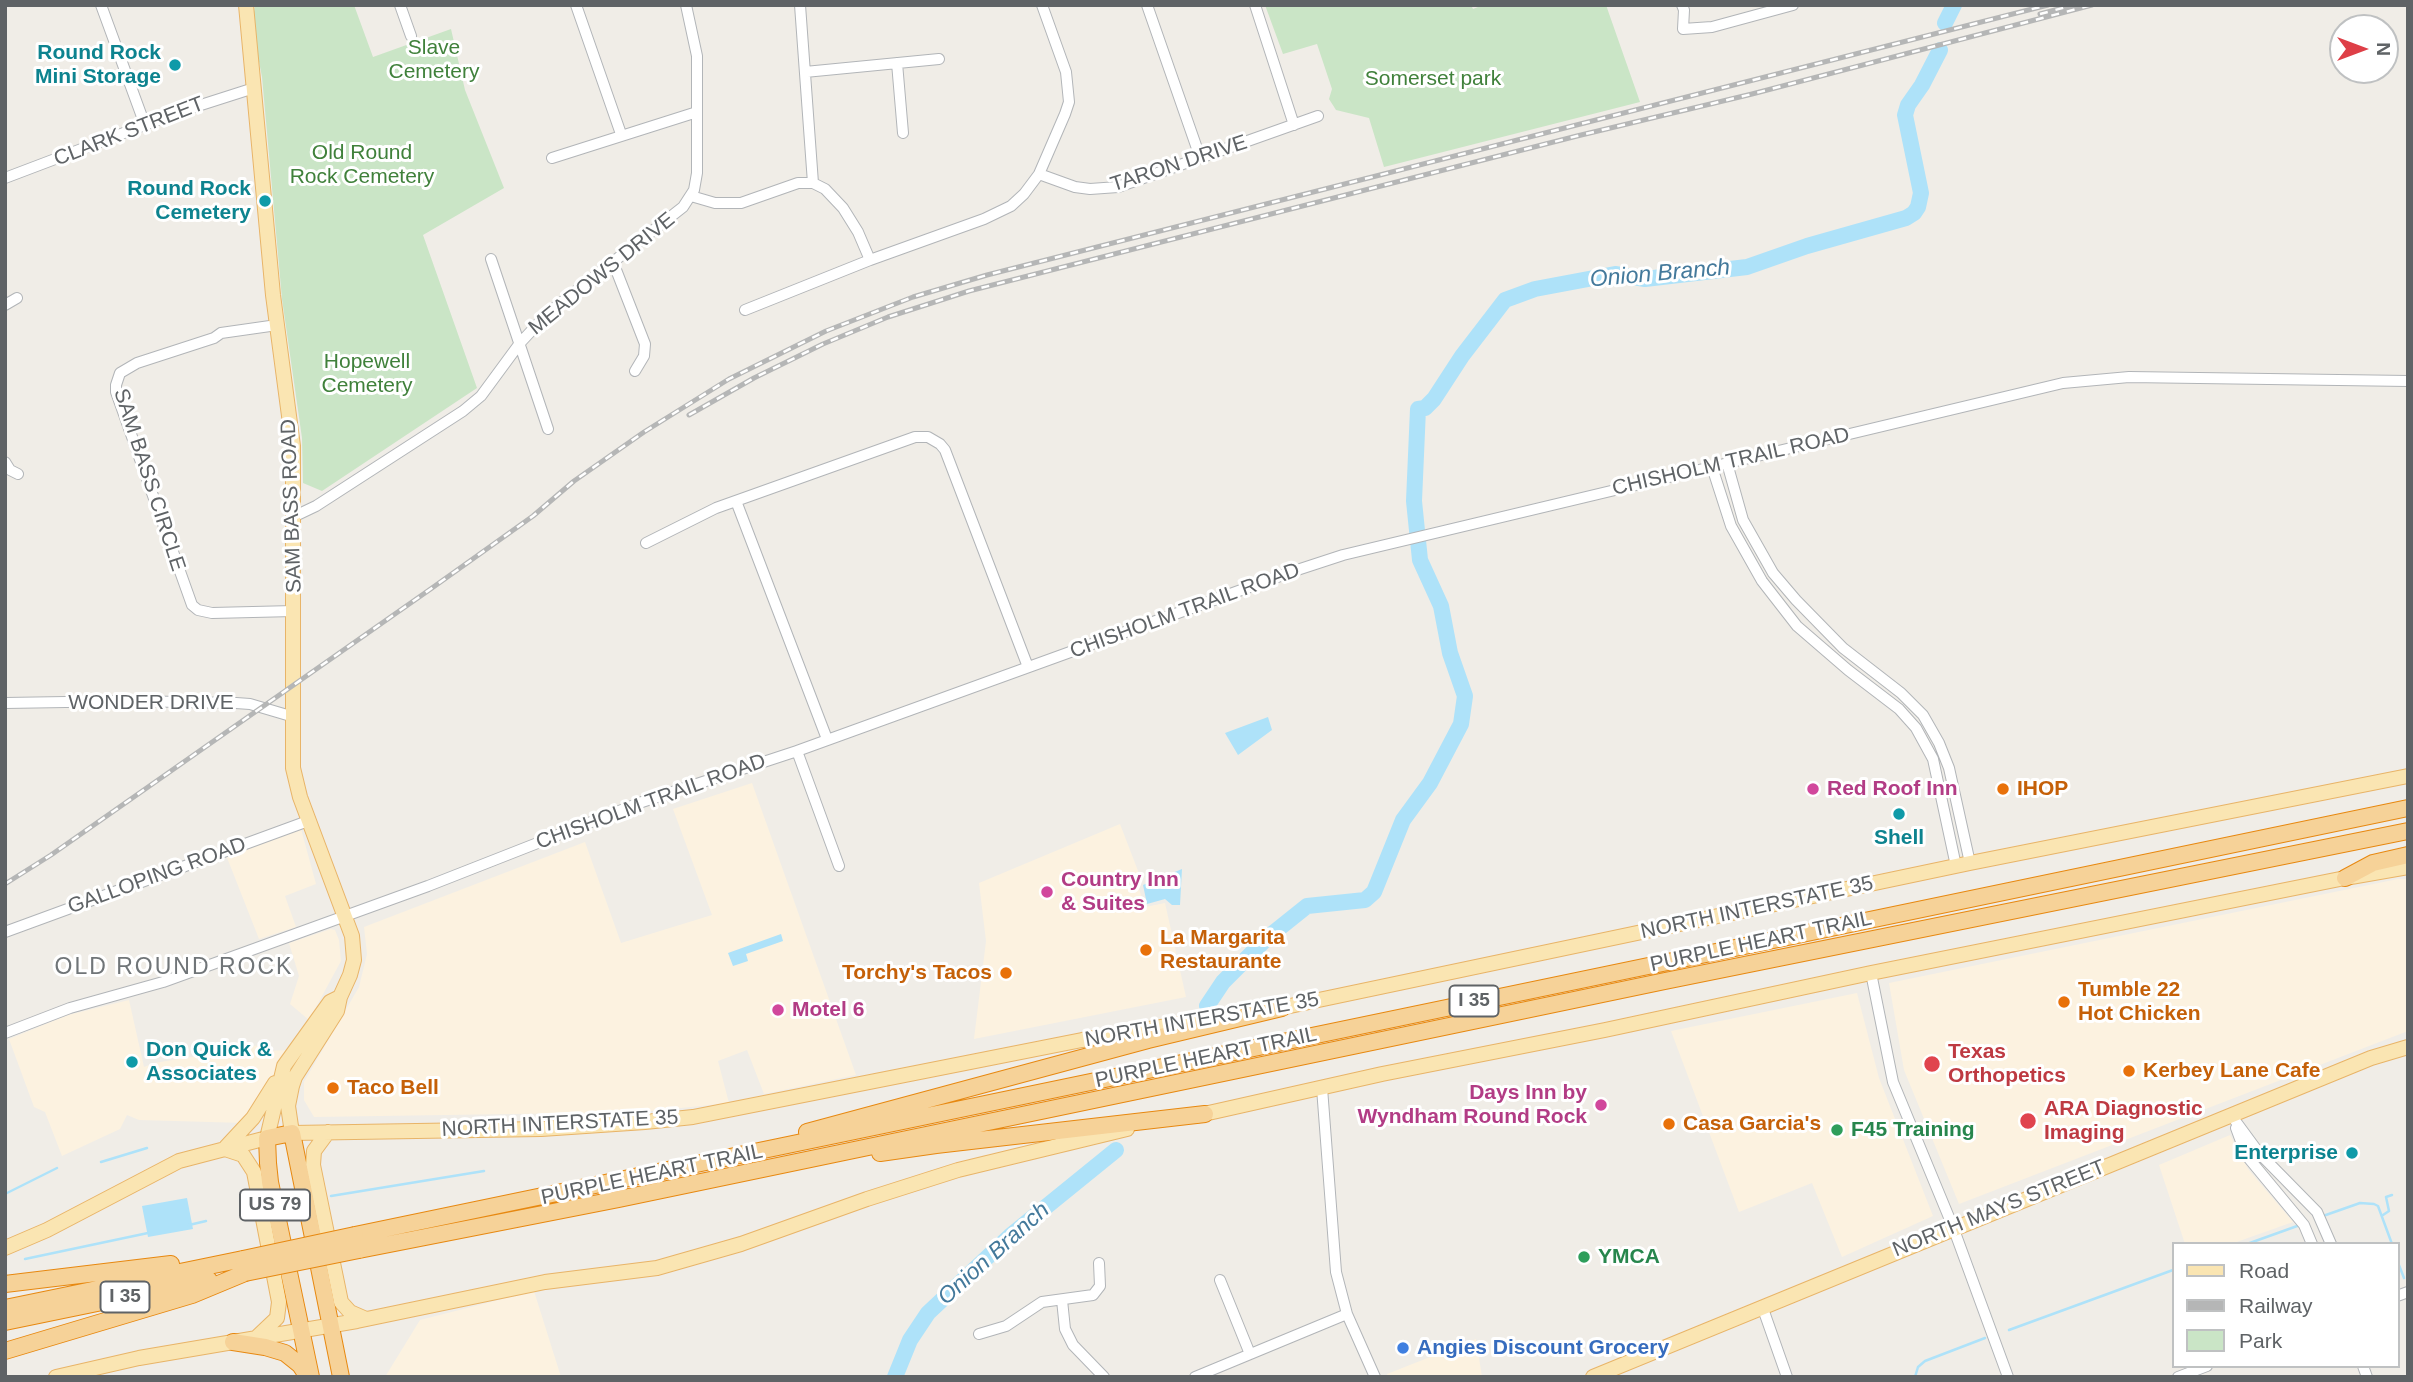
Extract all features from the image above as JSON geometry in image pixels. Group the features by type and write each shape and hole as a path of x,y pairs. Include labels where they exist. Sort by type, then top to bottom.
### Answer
{"highway":[{"name":"PURPLE HEART TRAIL","path":"357,1243 541,1197 2408,808"},
{"name":"PURPLE HEART TRAIL","path":"5,1308 357,1243 619,1199 1638,986 2408,831"},
{"path":"2345,878 2373,863 2408,855"},
{"path":"541,1197 677,1159 804,1133 1149,1040 1282,1008"},
{"path":"619,1199 740,1182 936,1145 1205,1114"},
{"name":"NORTH INTERSTATE 35","path":"267,1138 292,1133"},
{"name":"US 79","path":"292,1133 341,1377"},
{"name":"US 79","path":"267,1138 270,1182 309,1377"},
{"path":"5,1284 189,1261 244,1266"},
{"name":"PURPLE HEART TRAIL","path":"5,1322 244,1266"},
{"path":"5,1352 192,1295 244,1266"},
{"path":"233,1342 285,1353 300,1365 309,1377"}],"main road":[{"name":"SAM BASS ROAD","path":"246,5 277,325 292,431 295,516 293,768 308,821 352,936 354,960 340,997 330,1002 290,1072 267,1138"},
{"name":"NORTH INTERSTATE 35","path":"292,1133 541,1129 681,1118 1082,1040 1282,1008 1963,865 2408,776"},
{"path":"56,1377 139,1358 367,1319 545,1282 657,1268 741,1244 958,1170 1096,1136 1871,973 2408,867"},
{"name":"NORTH MAYS STREET","path":"1593,1377 1953,1227 2371,1058 2408,1047"},
{"name":"SAM BASS ROAD","path":"290,1072 288,1106 292,1133"},
{"path":"257,1337 277,1318 279,1302 254,1172 243,1155 224,1148 253,1118 290,1072"},
{"path":"328,1132 314,1151 313,1165 336,1279 345,1308 367,1319"},
{"name":"NORTH INTERSTATE 35","path":"5,1248 47,1230 179,1161 267,1138"}],"street":[{"path":"101,5 145,125"},
{"path":"400,5 411,36"},
{"path":"576,5 621,134"},
{"name":"MEADOWS DRIVE","path":"295,516 316,506 463,411 491,385 520,343 548,313 673,217 691,196 697,173 697,56 686,5"},
{"path":"800,5 813,183"},
{"path":"745,310 1002,211 1024,194 1039,174 1069,102 1066,72 1042,5"},
{"path":"1147,5 1200,157"},
{"path":"1255,5 1294,125"},
{"path":"1682,5 1683,29 1712,27 1793,5"},
{"path":"805,72 939,59"},
{"path":"897,63 903,133"},
{"name":"CLARK STREET","path":"5,178 229,94 254,88"},
{"path":"552,158 697,112"},
{"name":"TARON DRIVE","path":"1039,174 1075,187 1118,187 1318,116"},
{"path":"691,196 715,203 741,203 797,183 813,183 825,189 843,208 870,260"},
{"path":"491,259 548,429"},
{"path":"613,262 645,344 644,356 635,370"},
{"path":"5,305 17,298"},
{"name":"SAM BASS CIRCLE","path":"277,325 221,333 214,338 137,363 120,373 116,392 192,605 198,610 212,613 294,611"},
{"name":"CHISHOLM TRAIL ROAD","path":"5,1033 70,1008 163,982 428,886 642,802 797,751 1343,555 2045,387 2092,379 2152,377 2408,381"},
{"path":"646,543 736,501 915,437 934,439 945,450 1028,667"},
{"path":"5,462 10,470 18,474"},
{"path":"1727,463 1743,520 1773,573 1843,648 1901,693 1923,715 1940,743 1958,808 1963,865"},
{"path":"1712,467 1731,526 1762,580 1797,626 1847,670 1899,709 1916,728 1933,759 1944,810 1963,865"},
{"path":"736,501 827,739"},
{"name":"WONDER DRIVE","path":"5,703 236,703 250,704 294,717"},
{"path":"797,751 839,866"},
{"path":"1944,810 1958,808"},
{"name":"GALLOPING ROAD","path":"5,932 308,821"},
{"path":"1871,973 1893,1082 1953,1227 2008,1377"},
{"path":"1322,1088 1336,1272 1348,1314 1375,1377"},
{"path":"2231,1115 2246,1155 2304,1225 2311,1242"},
{"path":"2231,1115 2259,1153 2317,1212 2330,1242"},
{"path":"979,1334 1006,1326 1041,1302 1089,1296 1100,1286 1099,1263"},
{"path":"1220,1280 1250,1354"},
{"path":"1062,1300 1065,1329 1073,1345 1104,1377"},
{"path":"1762,1306 1787,1377"},
{"path":"1195,1377 1348,1314"},
{"path":"2178,1377 2202,1368"}],"shaded area":[{"path":"752,783 856,1075 764,1094 747,1050 718,1061 729,1103 643,1112 314,1117 304,1100 304,1082 359,987 367,954 364,927 585,842 621,943 712,915 673,809"},
{"path":"1120,824 1140,876 1136,880 1145,907 1165,903 1186,997 974,1039 986,941 979,883"},
{"path":"301,829 316,884 285,896 296,927 259,939 226,855"},
{"path":"2408,879 2408,1031 1959,1204 1904,1070 1889,983"},
{"path":"335,930 339,940 341,961 309,1020 290,1004 299,976 289,943"},
{"path":"1857,993 1879,1078 1933,1216 1842,1257 1812,1183 1739,1212 1671,1031"},
{"path":"129,1000 144,1067 216,1053 222,1049 263,1045 264,1051 290,1050 245,1123 139,1120 127,1115 120,1129 62,1156 45,1112 34,1107 9,1039 68,1015"},
{"path":"2230,1135 2248,1169 2293,1222 2237,1242 2184,1242 2159,1165"},
{"path":"534,1291 561,1377 385,1377 420,1320"},
{"path":"1476,1339 1482,1377 1388,1377 1387,1374"}],"green space":[{"name":"Old Round Rock Cemetery","path":"255,5 354,5 373,57 451,29 465,90 504,188 423,235 477,388 322,491 303,483 302,438 282,299 262,77 252,26"},
{"name":"Somerset park","path":"1265,5 1471,5 1473,9 1483,5 1606,5 1640,102 1384,167 1369,118 1336,110 1329,99 1332,89 1317,44 1283,54"}],"water":[{"path":"1268,717 1272,730 1238,755 1225,733"},
{"path":"1182,869 1180,905 1172,905 1165,899 1147,904 1143,885"},
{"path":"781,934 783,941 746,954 748,961 733,966 728,953"},
{"path":"187,1198 193,1229 148,1237 142,1206"}],"waterway":[{"name":"Onion Branch","path":"1945,23 1954,5"},
{"name":"Onion Branch","path":"1207,1006 1223,982 1267,938 1307,906 1365,900 1374,892 1403,820 1430,783 1461,724 1465,696 1450,653 1441,606 1420,560 1414,501 1418,409 1425,408 1434,399 1462,356 1505,300 1535,289 1615,274 1645,279 1747,267 1807,246 1906,218 1914,213 1921,193 1905,115 1940,50"},
{"path":"101,1162 147,1148"},
{"name":"Onion Branch","path":"895,1377 910,1340 928,1313 1010,1236 1116,1150"},
{"path":"5,1194 57,1168"},
{"path":"331,1196 484,1171"},
{"path":"2383,1215 2389,1211 2386,1197 2392,1195"},
{"path":"2323,1216 2360,1203 2374,1204 2378,1206 2391,1242"},
{"path":"189,1225 206,1221"},
{"path":"2253,1242 2300,1225"},
{"path":"25,1259 148,1233"},
{"path":"2399,1265 2404,1278"},
{"path":"2009,1330 2172,1270"},
{"path":"1915,1377 1918,1367 1925,1361 1985,1338"}],"railway":[{"path":"5,884 51,855 432,588 644,432 729,379 826,331 913,297 987,275 2048,5"},
{"path":"2040,14 2074,5"},
{"path":"689,415 754,378 823,344 888,317 969,291 1752,94 2092,5"}],"place":[{"name":"Round Rock Mini Storage","path":"175,65"},
{"name":"Round Rock Cemetery","path":"265,201"},
{"name":"Red Roof Inn","path":"1813,789"},
{"name":"IHOP","path":"2003,789"},
{"name":"Shell","path":"1899,814"},
{"name":"Country Inn & Suites","path":"1047,892"},
{"name":"La Margarita Restaurante","path":"1146,950"},
{"name":"Torchy's Tacos","path":"1006,973"},
{"name":"Tumble 22 Hot Chicken","path":"2064,1002"},
{"name":"Motel 6","path":"778,1010"},
{"name":"Don Quick & Associates","path":"132,1062"},
{"name":"Texas Orthopetics","path":"1932,1064"},
{"name":"Kerbey Lane Cafe","path":"2129,1071"},
{"name":"Taco Bell","path":"333,1088"},
{"name":"Days Inn by Wyndham Round Rock","path":"1601,1105"},
{"name":"ARA Diagnostic Imaging","path":"2028,1121"},
{"name":"Casa Garcia's","path":"1669,1124"},
{"name":"F45 Training","path":"1837,1130"},
{"name":"Enterprise","path":"2352,1153"},
{"name":"YMCA","path":"1584,1257"},
{"name":"Angies Discount Grocery","path":"1403,1348"}],"district":[{"name":"OLD ROUND ROCK","path":"174,968"}],"park label":[{"name":"Slave Cemetery","path":"434,60"},
{"name":"Hopewell Cemetery","path":"367,374"}]}
